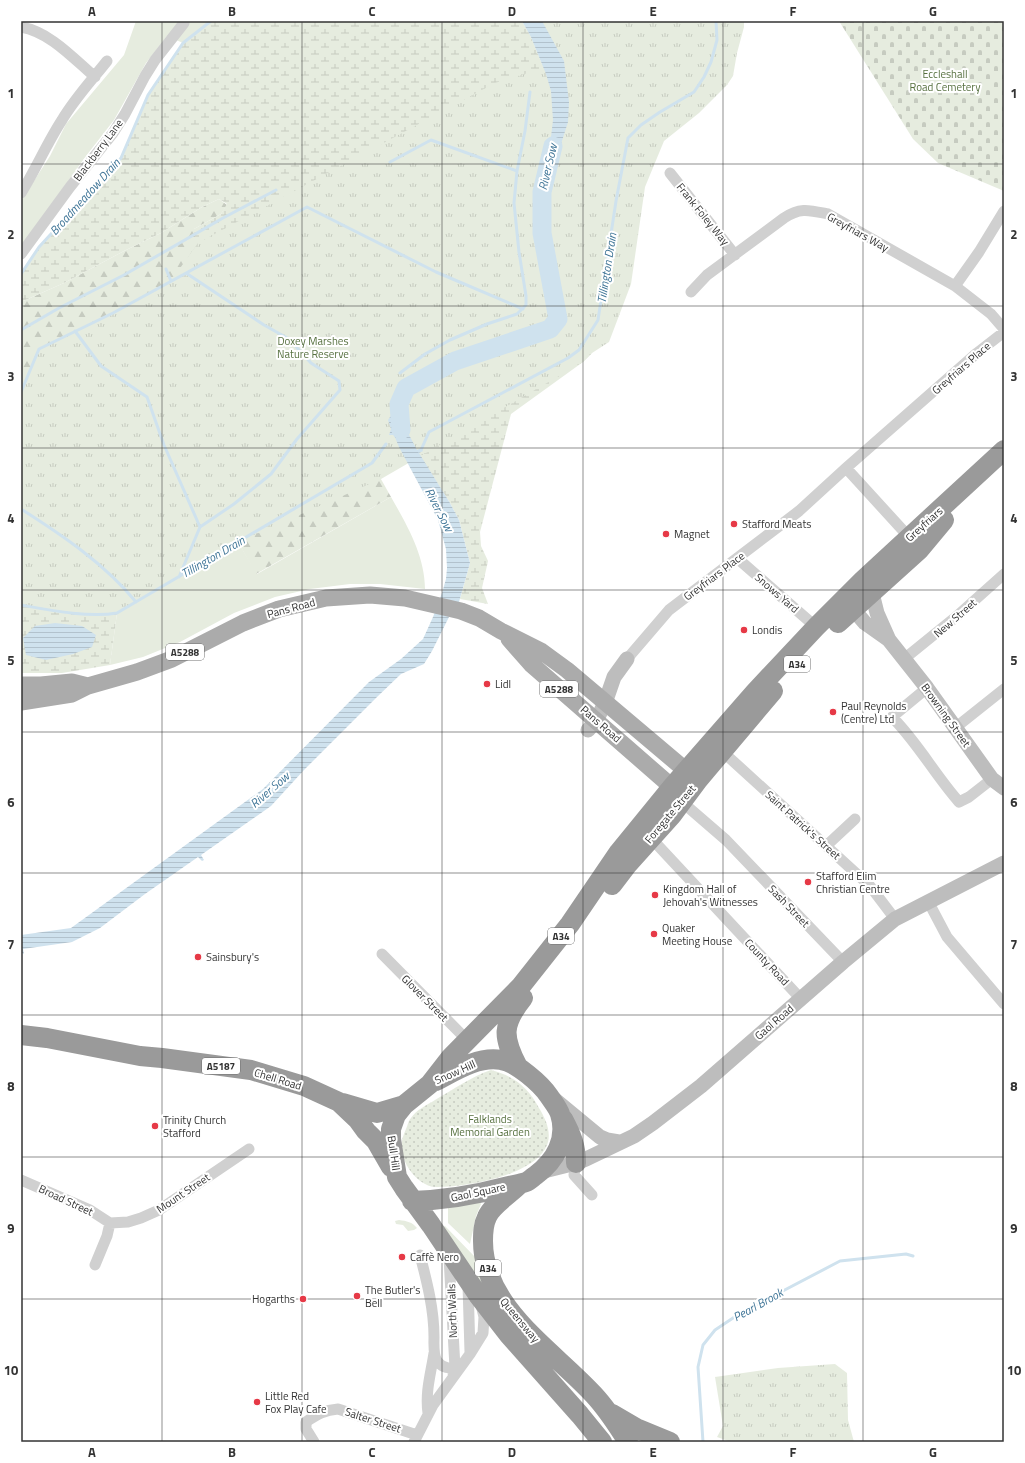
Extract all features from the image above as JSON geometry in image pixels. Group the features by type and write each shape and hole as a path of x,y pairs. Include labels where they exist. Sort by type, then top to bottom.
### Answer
{"highway":[{"name":"Greyfriars","path":"849,604 909,537 1004,450"},
{"name":"Greyfriars","path":"876,589 919,550 944,520 1004,462"},
{"name":"Foregate Street","path":"468,1041 521,986 570,924 619,852 678,794 741,708 816,627 849,604 876,589"},
{"name":"Foregate Street","path":"692,775 723,752 790,672 824,636 849,604"},
{"name":"Foregate Street","path":"518,1067 511,1055 507,1037 508,1020 513,1010 578,930 628,864 672,815 678,794"},
{"name":"Chell Road","path":"22,1034 140,1056 251,1070 304,1086 339,1102 358,1120 376,1141 397,1177"},
{"name":"A34","path":"430,1084 451,1057 468,1041"},
{"name":"Snow Hill","path":"430,1084 480,1061 502,1060 518,1067 547,1093 560,1116 562,1131 557,1153 549,1164 540,1172"},
{"path":"404,1105 430,1084"},
{"name":"A5187","path":"339,1102 377,1113 404,1105"},
{"name":"Bull Hill","path":"404,1105 396,1115 391,1129 392,1151 397,1177 412,1201"},
{"path":"560,1116 571,1134 576,1152 576,1163"},
{"name":"Gaol Square","path":"412,1201 438,1200 474,1195 526,1182 540,1172"},
{"name":"Queensway","path":"522,1182 487,1216 483,1232 483,1251 491,1278 497,1292 517,1318 546,1349 595,1395 628,1442"},
{"name":"Queensway","path":"412,1201 431,1225 473,1288 509,1335 602,1442"},
{"path":"608,1412 636,1428 670,1442"}],"main road":[{"name":"Browning Street","path":"876,589 877,613 889,640 998,783"},
{"name":"Pans Road","path":"21,702 72,694 88,686 137,672 172,659 243,623 279,609 326,598 370,595 405,598 461,611 479,618 541,651 567,670 692,775"},
{"name":"Browning Street","path":"849,604 865,623 889,640"},
{"name":"Pans Road","path":"501,631 531,664 592,725 607,729 678,794"},
{"name":"Greyfriars Place","path":"592,725 605,703 614,677 627,659"},
{"name":"Pans Road","path":"21,685 72,682 88,686"},
{"name":"Gaol Road","path":"540,1172 576,1163 634,1136 701,1086 843,962 895,919 929,903 1004,863"},
{"path":"547,1093 600,1136 608,1140 619,1142"}],"street":[{"name":"Blackberry Lane","path":"21,254 70,187 114,132 126,114 145,76 155,60 184,23"},
{"path":"21,27 32,29 62,47 95,77"},
{"path":"21,193 62,119 78,95 95,77 107,61"},
{"name":"Frank Foley Way","path":"670,173 735,255"},
{"name":"Greyfriars Way","path":"691,292 704,278 784,218 797,210 806,210 828,214 955,286 991,314 1004,331"},
{"path":"955,286 979,252 1004,211"},
{"name":"Greyfriars Place","path":"627,659 669,610 799,511 846,468 1004,331"},
{"path":"846,468 909,537"},
{"name":"Snows Yard","path":"738,558 816,627"},
{"name":"New Street","path":"904,659 957,616 1004,574"},
{"path":"927,688 892,717 904,728 948,790 959,802 998,783"},
{"path":"955,728 1004,689"},
{"name":"Saint Patrick's Street","path":"723,752 870,886 895,919"},
{"name":"Sash Street","path":"678,794 689,808 726,840 843,962"},
{"path":"826,846 855,819"},
{"name":"County Road","path":"651,838 801,999"},
{"path":"929,903 947,937 1004,1004"},
{"name":"Glover Street","path":"382,954 468,1041"},
{"name":"Mount Street","path":"110,1223 128,1222 142,1218 159,1210 249,1149"},
{"path":"576,1163 574,1174 592,1195"},
{"name":"Broad Street","path":"21,1180 90,1210 110,1223"},
{"path":"95,1265 107,1236 110,1223"},
{"name":"North Walls","path":"449,1253 456,1370"},
{"name":"North Walls","path":"420,1255 429,1275 436,1360 443,1366 456,1370"},
{"name":"North Walls","path":"470,1354 473,1288"},
{"name":"North Walls","path":"415,1438 428,1413 456,1370 470,1354 482,1333 484,1317 473,1288"},
{"name":"North Walls","path":"428,1413 427,1395 434,1349"},
{"name":"Salter Street","path":"314,1442 306,1429 306,1422 318,1414 329,1410 338,1409 415,1438"}],"green space":[{"path":"136,21 211,21 183,43 167,36 146,63 114,120 86,156 21,247 21,201 50,156 66,124 124,55"},
{"path":"211,21 522,21 531,37 546,74 675,21 238,542 117,613 110,665 62,673 21,673 21,596 130,341 196,246 194,229 221,214 227,204 219,199 202,207 161,233 64,283 21,302 21,274 39,247 121,158 148,95 183,43"},
{"name":"Doxey Marshes Nature Reserve","path":"522,21 744,21 733,76 727,85 699,113 664,141 645,187 631,284 609,342 592,353 583,362 381,479 238,542 117,613 88,614 21,605 21,392 39,349 113,313 171,281 198,243 495,83 538,70 542,64 531,37"},
{"name":"Eccleshall Road Cemetery","path":"839,21 1004,21 1004,191 938,163 913,139"},
{"path":"219,199 227,205 221,214 194,229 212,239 21,448 21,302 64,283 161,233 202,207"},
{"path":"592,353 583,362 511,414 480,532 481,546 488,561 482,588 488,604 460,599 470,563 459,520 418,453"},
{"path":"372,463 391,497 256,574 238,542"},
{"path":"391,497 414,541 422,565 425,589 380,584 350,584 310,589 275,597 234,613 180,642 143,657 110,665 117,613 238,542 257,574"},
{"name":"Falklands Memorial Garden","path":"491,1070 499,1072 520,1083 535,1101 545,1120 549,1133 548,1142 542,1153 531,1163 517,1171 500,1177 466,1185 434,1187 425,1184 411,1172 402,1154 402,1139 409,1120 425,1106 470,1080"},
{"path":"480,1202 481,1204 476,1216 470,1244 448,1223 448,1207"},
{"path":"399,1220 409,1222 417,1228 408,1231 403,1225 396,1224 395,1221"},
{"path":"445,1226 475,1257 495,1308 442,1227"},
{"path":"835,1364 847,1373 848,1420 854,1442 731,1442 717,1437 723,1426 715,1377 778,1368"}],"water":[{"path":"522,21 542,21 564,61 569,102 568,122 561,144 547,171 553,120 551,91 546,74 531,37"},
{"path":"399,404 408,417 407,431 417,450 421,448 423,451 419,453 459,520 470,563 459,602 450,615 424,664 401,674 304,770 271,806 201,855 204,860 202,861 198,857 100,928 72,942 23,949 24,954 22,953 21,935 71,928 263,789 369,682 401,659 423,639 433,617 446,579 446,549 438,520 394,435 389,435 391,429 388,420"},
{"path":"55,623 82,626 96,635 92,647 73,654 46,660 26,655 23,638 35,626"}],"waterway":[{"name":"Broadmeadow Drain","path":"21,274 39,247 121,158 148,95 183,43 211,21"},
{"name":"Tillington Drain","path":"419,451 421,450 429,432 568,358 579,350 598,320 616,201 628,138 641,125 694,92 704,77 711,62 717,40 716,21"},
{"path":"400,373 425,354 450,340 487,324 517,314 526,305 514,203 517,171 525,131 530,92"},
{"path":"390,162 431,140 517,171"},
{"name":"River Sow","path":"401,430 399,404 406,388 455,361 550,329 558,319 542,233 542,192 553,146"},
{"path":"21,330 59,308 124,275 223,218 276,190"},
{"path":"21,392 39,349 113,313 307,207 436,272 523,309"},
{"path":"166,269 171,281"},
{"path":"186,273 264,325 289,339 311,363 339,381 340,390 297,439 271,474 234,504 200,527"},
{"path":"75,331 101,366 147,397 164,445 200,527 179,577"},
{"name":"Tillington Drain","path":"21,605 82,614 94,615 117,613 372,463 386,444"},
{"path":"21,509 52,529 97,563 111,575 136,602"},
{"name":"Pearl Brook","path":"703,1442 698,1367 703,1345 715,1330 739,1314 840,1261 906,1254 913,1256"}],"place":[{"name":"Stafford Meats","path":"734,524"},
{"name":"Magnet","path":"666,534"},
{"name":"Londis","path":"744,630"},
{"name":"Lidl","path":"487,684"},
{"name":"Paul Reynolds (Centre) Ltd","path":"833,712"},
{"name":"Stafford Elim Christian Centre","path":"808,882"},
{"name":"Kingdom Hall of Jehovah's Witnesses","path":"655,895"},
{"name":"Quaker Meeting House","path":"654,934"},
{"name":"Sainsbury's","path":"198,957"},
{"name":"Trinity Church Stafford","path":"155,1126"},
{"name":"Caffè Nero","path":"402,1257"},
{"name":"The Butler's Bell","path":"357,1296"},
{"name":"Hogarths","path":"303,1299"},
{"name":"Little Red Fox Play Cafe","path":"257,1402"}]}
